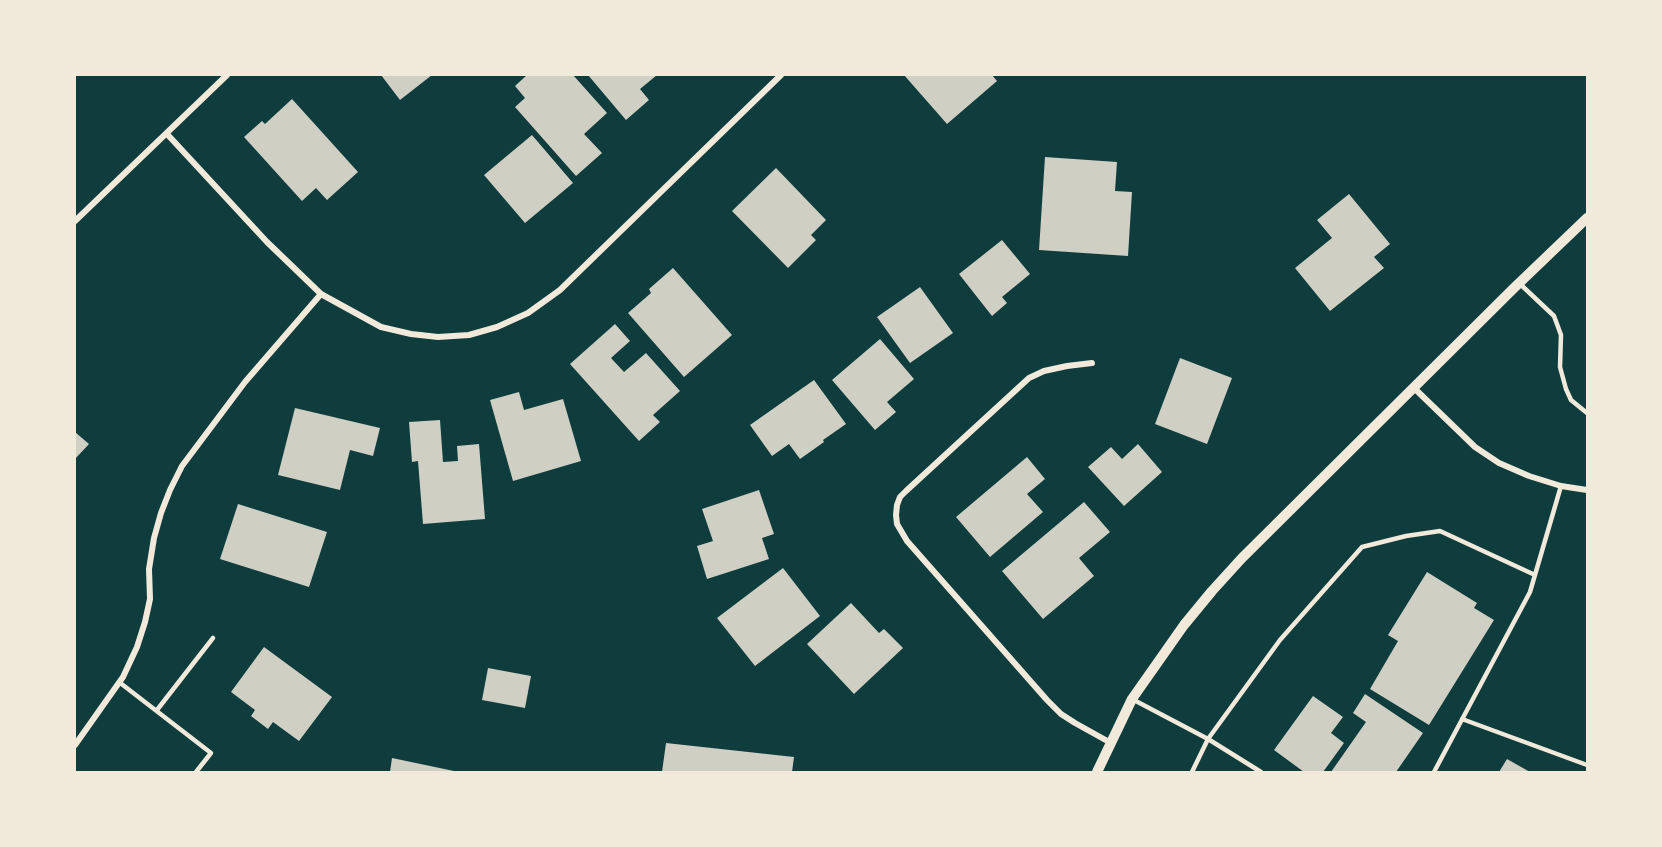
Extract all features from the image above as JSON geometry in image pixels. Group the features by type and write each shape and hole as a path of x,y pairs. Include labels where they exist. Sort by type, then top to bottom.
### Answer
{"street":[{"path":"75,221 227,75"},
{"path":"167,134 267,242 321,294 381,327 438,337 469,335 518,318 560,290 781,75"},
{"path":"1097,772 1132,699 1184,625 1227,574 1413,387 1587,218"},
{"path":"75,745 120,682 137,647 150,599 149,569 154,538 161,513 182,466 245,382 321,294"},
{"path":"1092,363 1044,371 1029,378 900,497 896,515 897,524 907,541 1047,700 1061,714 1111,743"},
{"path":"1413,387 1475,447 1499,463 1561,486 1587,490"}],"lane":[{"path":"1519,283 1554,316 1561,335 1560,367 1566,389 1571,400 1587,412"},
{"path":"1434,772 1530,592 1561,486"},
{"path":"1192,772 1208,739 1280,640 1362,547 1406,536 1440,531 1535,575"},
{"path":"157,710 213,638"},
{"path":"120,682 211,753 196,772"},
{"path":"1132,699 1208,739 1261,772"},
{"path":"1462,719 1587,765"}],"building":[{"path":"381,75 432,75 400,100"},
{"path":"527,75 573,75 607,113 584,134 602,153 576,176 515,107 525,98 515,86"},
{"path":"588,75 657,75 640,89 649,100 626,120"},
{"path":"904,75 992,75 997,81 947,124"},
{"path":"292,99 358,172 327,200 316,188 302,201 244,137 262,121 265,124"},
{"path":"532,135 573,183 525,223 484,175"},
{"path":"1045,157 1117,162 1115,191 1132,192 1128,256 1039,250"},
{"path":"776,168 826,220 811,235 816,240 788,268 732,211"},
{"path":"1349,194 1390,244 1374,257 1384,268 1330,311 1295,268 1332,238 1317,220"},
{"path":"1002,240 1030,274 1002,297 1007,303 992,316 959,274"},
{"path":"673,268 732,335 684,377 628,313 651,293 649,289"},
{"path":"920,287 953,333 910,363 877,317"},
{"path":"615,324 630,341 611,358 624,372 646,353 680,391 653,415 660,422 639,441 570,364"},
{"path":"880,339 914,379 887,402 896,412 875,430 832,380"},
{"path":"1180,358 1232,378 1207,444 1155,424"},
{"path":"814,380 846,424 800,459 789,444 772,456 750,425"},
{"path":"519,392 524,410 563,399 581,461 513,481 490,400"},
{"path":"295,408 380,428 373,456 350,450 340,490 278,475"},
{"path":"440,420 443,462 458,461 457,446 479,444 485,519 423,524 418,461 412,462 409,422"},
{"path":"75,432 89,444 75,459"},
{"path":"1138,444 1162,472 1124,506 1088,467 1111,447 1122,459"},
{"path":"1027,457 1045,479 1027,494 1043,512 990,557 956,517"},
{"path":"759,490 774,534 762,538 769,559 707,579 697,546 713,541 702,509"},
{"path":"1084,502 1110,532 1079,558 1094,576 1043,619 1002,571"},
{"path":"238,504 327,532 309,587 220,559"},
{"path":"783,568 820,616 755,666 717,618"},
{"path":"1427,572 1477,603 1474,608 1494,620 1429,725 1370,689 1398,641 1388,635"},
{"path":"851,603 879,633 884,629 903,648 854,694 807,644"},
{"path":"264,647 332,697 299,741 273,722 268,729 251,716 255,710 231,692"},
{"path":"488,668 531,676 525,708 482,700"},
{"path":"1365,694 1423,733 1396,772 1331,772 1366,722 1353,713"},
{"path":"1313,696 1343,717 1331,733 1344,743 1323,772 1304,772 1274,750"},
{"path":"666,743 794,757 792,772 662,772"},
{"path":"392,758 454,771 454,772 390,772"},
{"path":"1507,759 1530,772 1499,772"}]}
